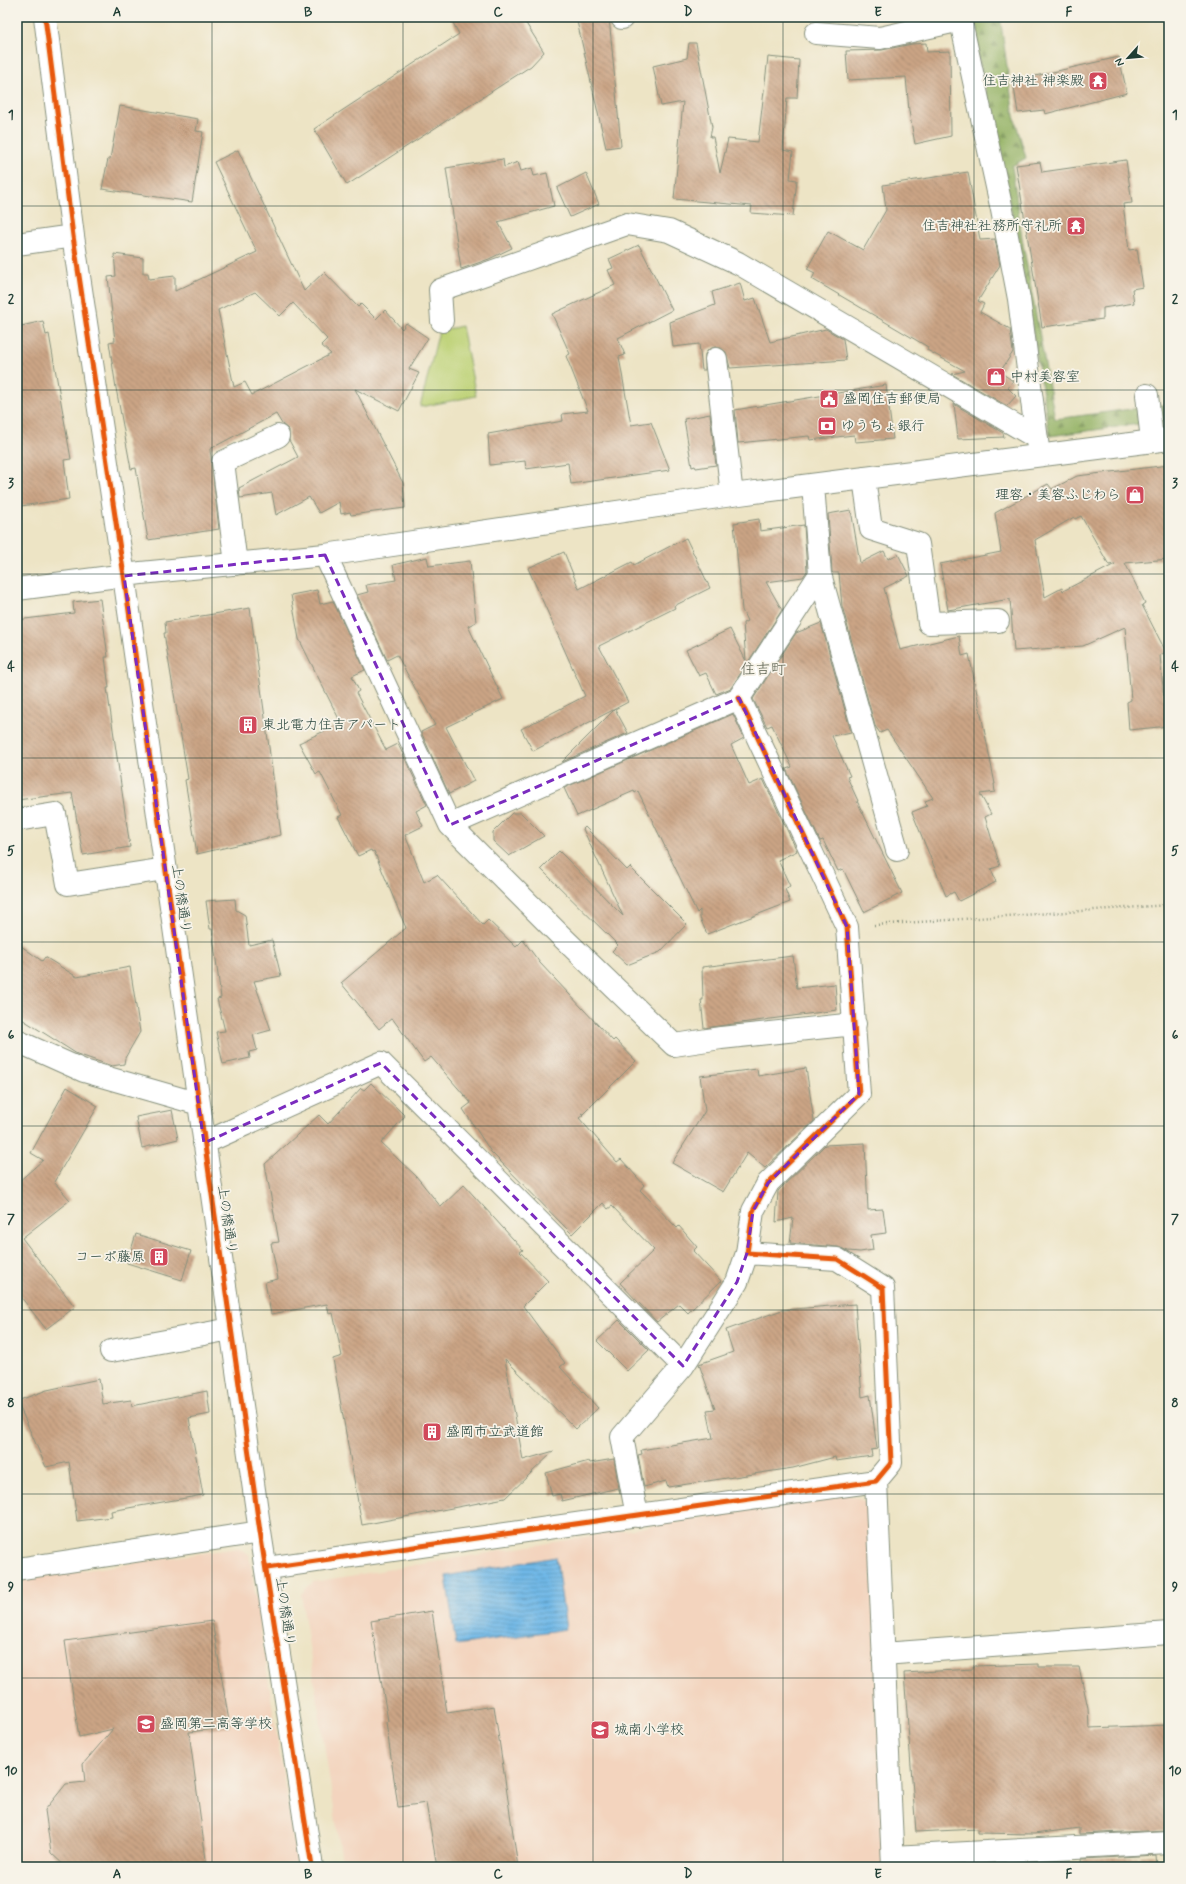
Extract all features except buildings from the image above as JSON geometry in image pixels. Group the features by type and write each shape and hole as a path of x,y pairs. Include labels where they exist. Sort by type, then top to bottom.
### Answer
{"street":[{"name":"上の橋通り","path":"45,17 73,236 124,576 198,1104 260,1532 267,1568 312,1867"},
{"path":"816,33 880,38 960,19 1002,210 1019,299 1038,447"},
{"path":"442,321 440,290 627,224 669,231 738,263 1038,447"},
{"path":"17,244 73,236"},
{"path":"716,359 732,495"},
{"path":"17,589 325,555 732,495 864,478 1038,447 1160,440 1147,395"},
{"path":"236,564 223,462 278,436"},
{"path":"864,478 871,529 918,544 929,623 998,621"},
{"path":"813,485 820,574 897,850"},
{"path":"325,555 450,825 674,1045 721,1038 855,1024"},
{"path":"450,825 739,698 820,574"},
{"path":"637,1516 622,1437 683,1366 737,1282 747,1252 753,1211 768,1183 859,1094 847,927 739,698"},
{"path":"17,820 55,814 68,884 165,869"},
{"path":"17,1041 84,1071 198,1104"},
{"path":"204,1143 381,1063 683,1366"},
{"path":"267,1568 876,1481 891,1464 883,1288 837,1259 747,1252"},
{"path":"110,1351 231,1329"},
{"path":"876,1481 893,1862 1169,1842"},
{"path":"17,1569 260,1532"},
{"path":"883,1654 1169,1633"}],"path":[{"path":"847,927 1169,905"}],"highlighted area":[{"path":"325,555 450,825 739,698 847,927 859,1094 768,1183 753,1211 747,1253 737,1282 683,1366 381,1063 204,1143 124,576"}],"shaded area":[{"name":"城南小学校","path":"846,1494 869,1503 885,1867 343,1867 301,1594 313,1582"},
{"name":"盛岡第二高等学校","path":"238,1548 249,1554 297,1867 17,1867 17,1580"}],"green space":[{"path":"970,17 1000,17 1014,116 1026,158 1012,166 1022,238 1055,419 1169,404 1169,420 1050,436 1017,238"},
{"path":"462,326 476,396 420,407 439,331"}],"water":[{"path":"556,1557 566,1629 456,1645 446,1576"}],"cycle path":[{"path":"45,17 73,236 124,576 260,1532 312,1867"},
{"path":"267,1568 876,1481 891,1463 883,1288 837,1259 747,1253 753,1211 768,1183 859,1094 847,927 739,698"}],"place":[{"name":"住吉神社 神楽殿","path":"1098,81"},
{"name":"住吉神社社務所守礼所","path":"1076,226"},
{"name":"中村美容室","path":"996,377"},
{"name":"盛岡住吉郵便局","path":"829,399"},
{"name":"ゆうちょ銀行","path":"827,426"},
{"name":"理容・美容ふじわら","path":"1135,495"},
{"name":"東北電力住吉アパート","path":"248,725"},
{"name":"コーポ藤原","path":"159,1257"},
{"name":"盛岡市立武道館","path":"432,1432"},
{"name":"盛岡第二高等学校","path":"146,1724"},
{"name":"城南小学校","path":"600,1730"}],"district":[{"name":"住吉町","path":"763,670"}]}
